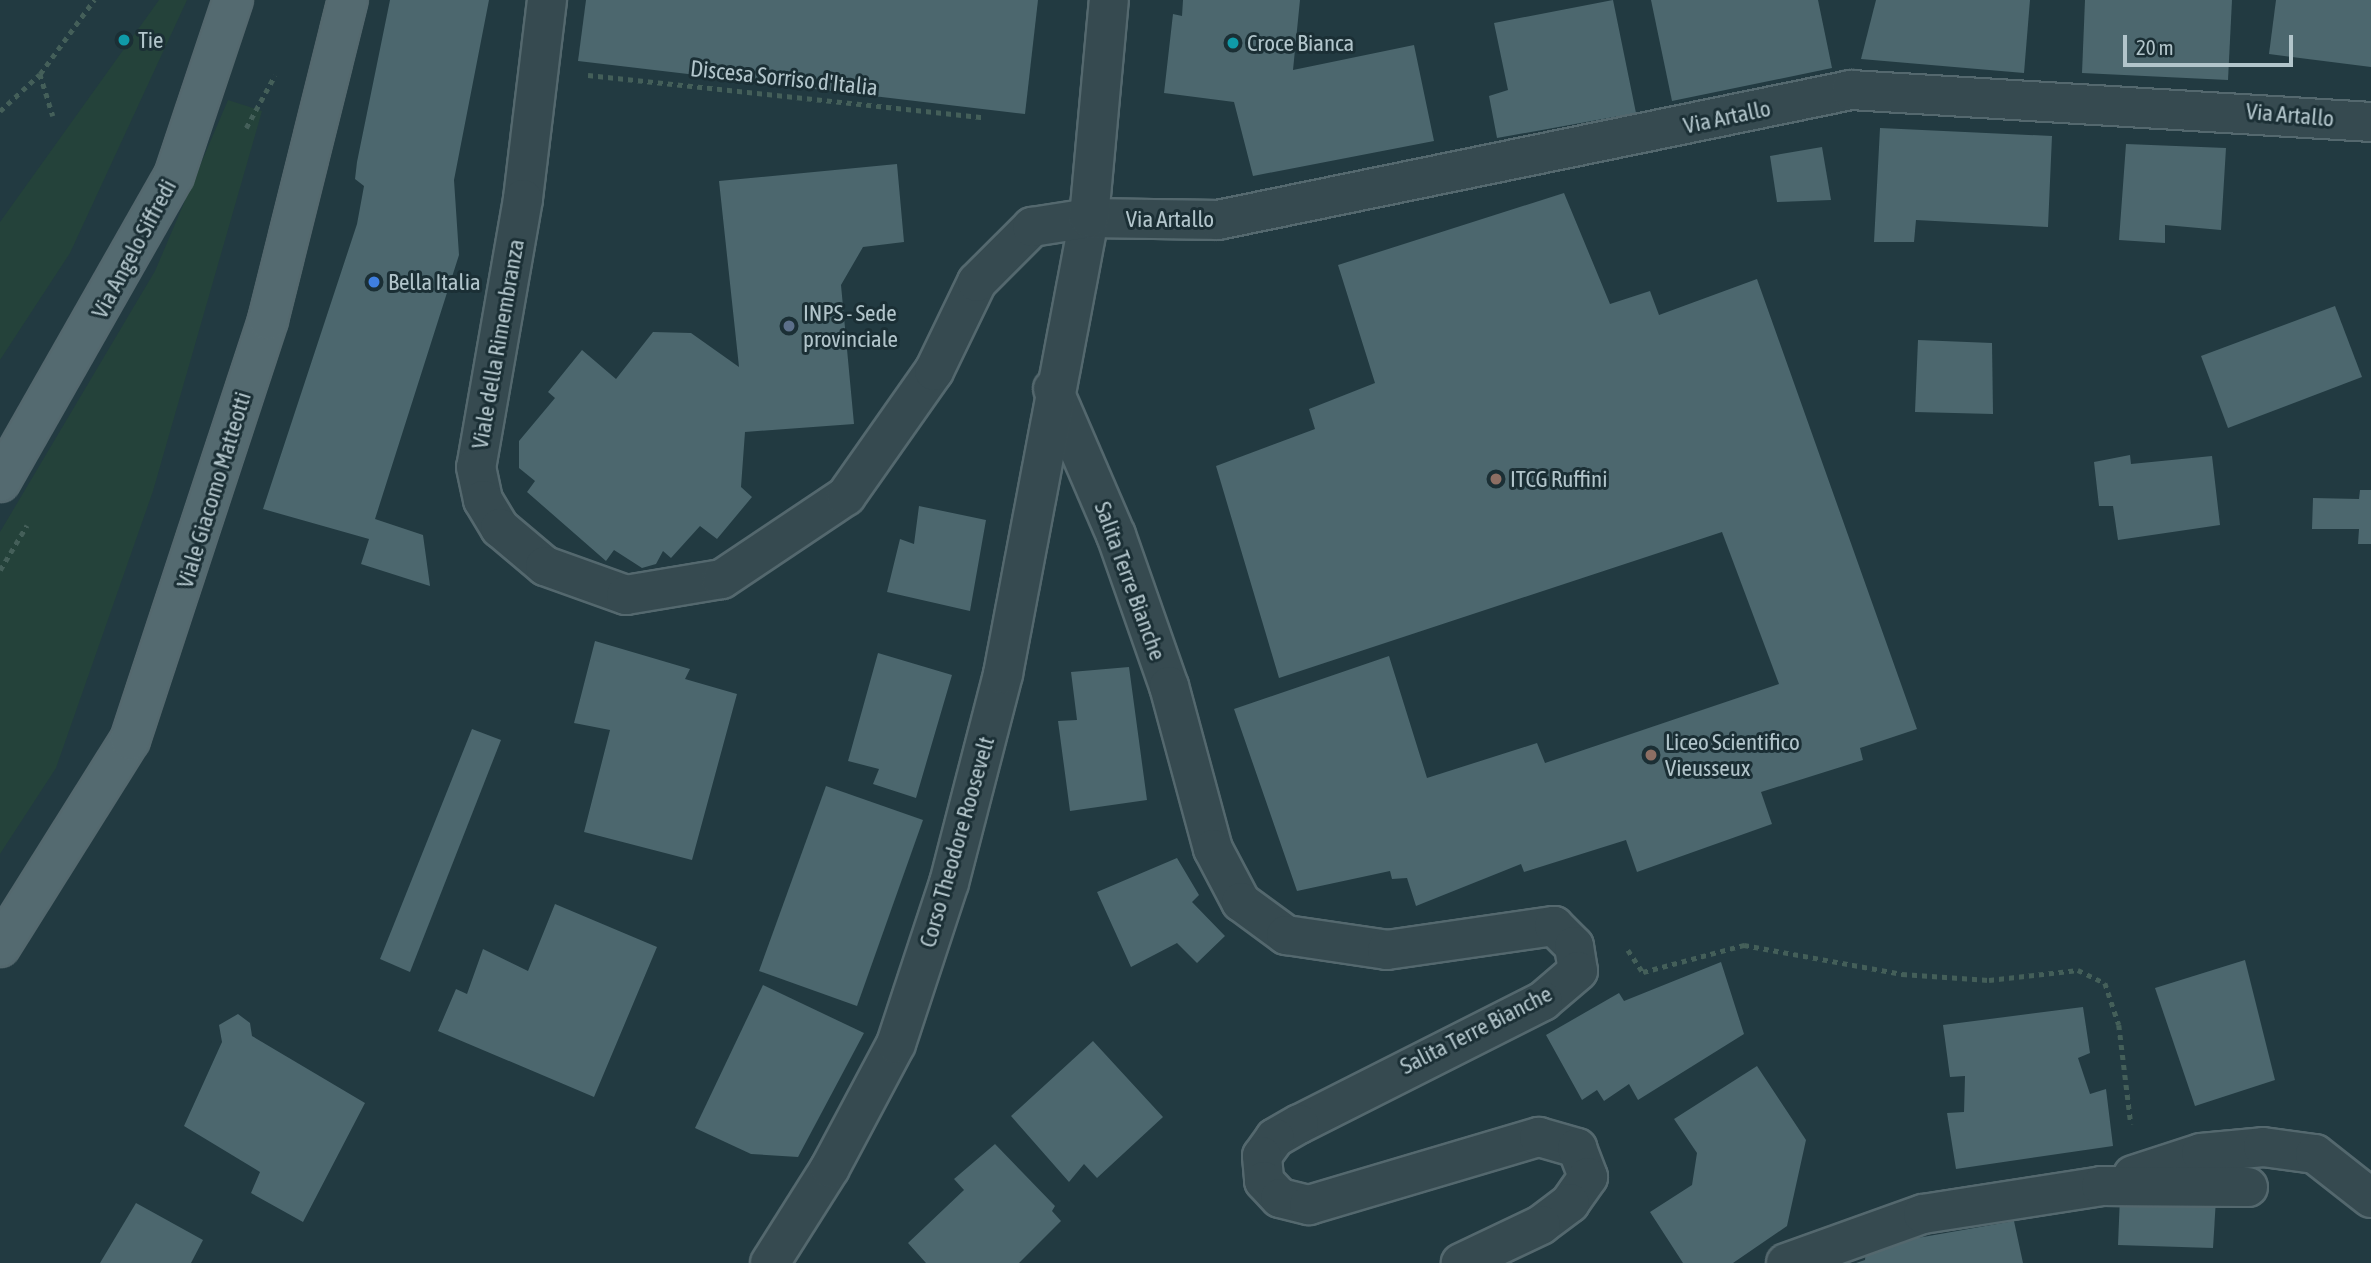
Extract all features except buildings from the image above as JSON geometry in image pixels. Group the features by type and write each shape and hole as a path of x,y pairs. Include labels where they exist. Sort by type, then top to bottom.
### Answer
{"main road":[{"name":"Via Angelo Siffredi","path":"0,482 174,177 233,0"},
{"name":"Viale Giacomo Matteotti","path":"0,947 71,841 135,727 268,320 348,0"}],"street":[{"name":"Viale della Rimembranza","path":"547,0 521,212 476,467 483,500 500,528 545,566 597,589 625,595 722,579 846,496 934,371 977,282 1032,227 1089,218"},
{"path":"1089,218 1109,0"},
{"name":"Via Artallo","path":"1089,218 1218,220 1852,90 2156,104 2371,122"},
{"name":"Corso Theodore Roosevelt","path":"769,1263 830,1168 896,1044 937,920 1003,674 1053,389 1089,218"},
{"name":"Salita Terre Bianche","path":"1053,389 1164,673 1213,849 1241,902 1286,935 1387,950 1554,926 1574,946 1578,971 1543,1001 1299,1124 1275,1138 1262,1156 1264,1181 1280,1198 1309,1205 1539,1137 1577,1148 1588,1177 1570,1203 1541,1225 1461,1263"},
{"path":"1786,1263 1923,1214 2101,1186 2201,1153 2263,1147 2315,1154 2371,1198"},
{"path":"2101,1186 2248,1187"}],"path":[{"path":"0,111 40,74 94,0"},
{"path":"40,74 53,116"},
{"name":"Discesa Sorriso d'Italia","path":"582,75 984,117"},
{"path":"1623,940 1643,972 1744,945 1902,974 1989,979 2077,970 2105,983 2119,1025 2133,1112 2129,1136 2101,1186"}],"green space":[{"path":"159,0 187,0 70,253 0,360 0,222"},
{"path":"228,100 262,111 153,491 56,768 0,854 0,532 155,271"}],"place":[{"name":"Tie","path":"124,40"},
{"name":"Croce Bianca","path":"1233,43"},
{"name":"Bella Italia","path":"374,282"},
{"name":"INPS - Sede provinciale","path":"789,326"},
{"name":"ITCG Ruffini","path":"1496,479"},
{"name":"Liceo Scientifico Vieusseux","path":"1651,755"}]}
